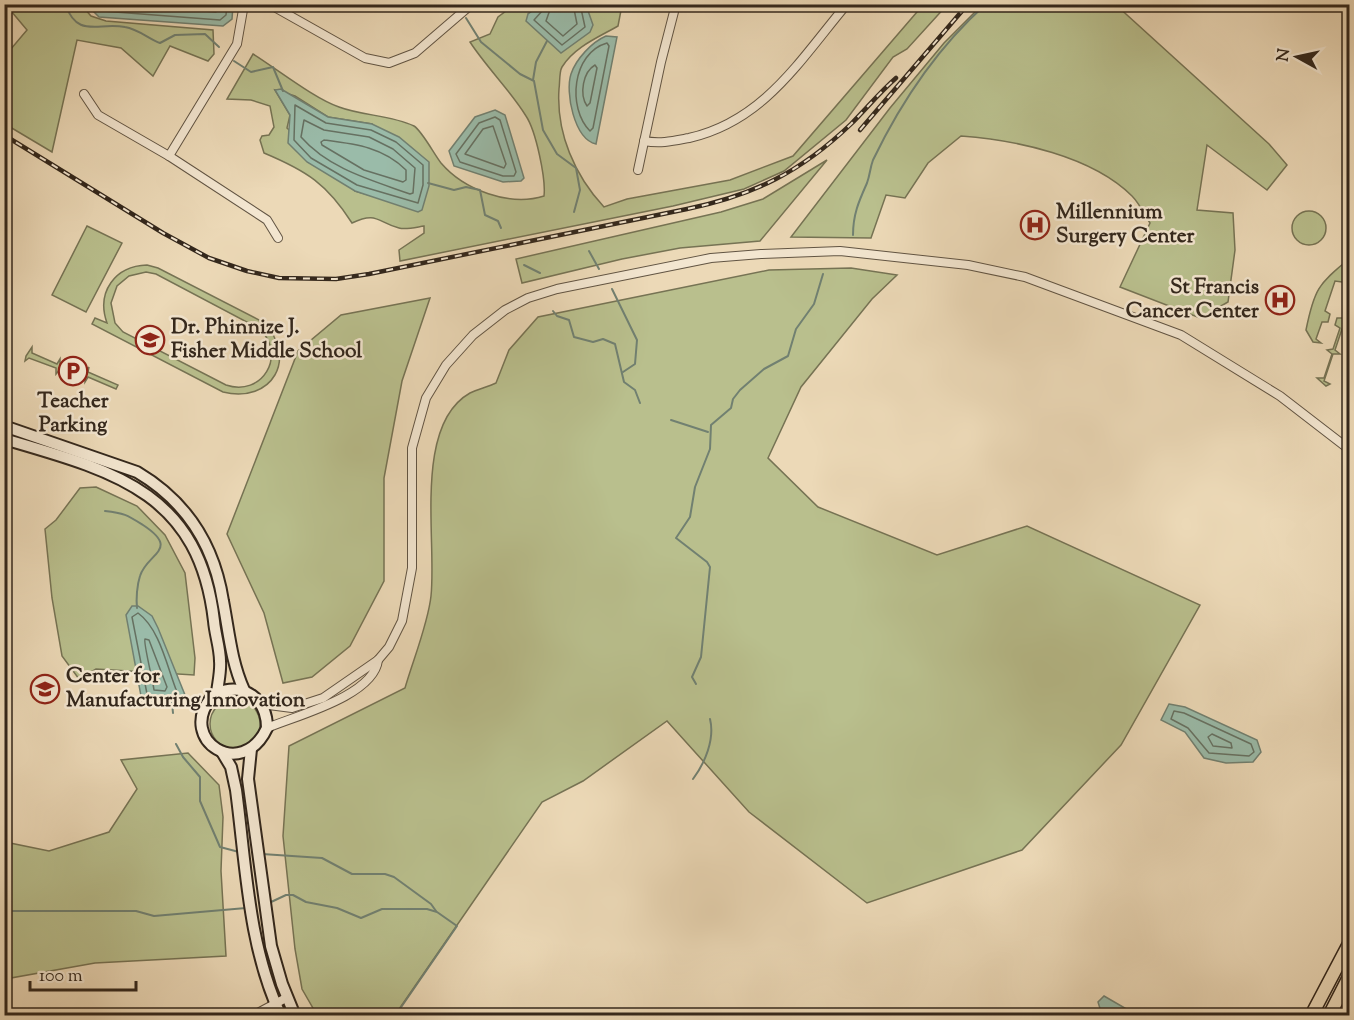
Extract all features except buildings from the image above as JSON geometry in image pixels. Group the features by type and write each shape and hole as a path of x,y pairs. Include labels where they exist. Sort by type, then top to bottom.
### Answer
{"main road":[{"path":"1311,1016 1348,948"},
{"path":"1329,1016 1350,975"}],"street":[{"path":"169,156 237,44 244,4"},
{"path":"269,4 364,58 389,63 415,54 472,4"},
{"path":"638,170 676,4"},
{"path":"644,141 660,144 702,135 730,125 766,101 847,4"},
{"path":"84,94 98,115 169,156 267,220 278,238"},
{"path":"4,439 70,459 129,483 164,507 183,527 200,557 210,588 220,662 214,695 202,711 202,729 209,743 222,752 232,754 251,749 259,743 267,728 337,701 366,680 377,668 378,660 396,635 402,621 412,568 412,448 426,398 446,365 473,334 505,310 528,298 557,289 711,258 761,254 840,252 968,265 1025,277 1181,336 1280,396 1350,450"},
{"path":"4,426 136,472 156,483 183,509 200,531 217,566 231,653 244,690"},
{"path":"214,695 235,688 244,690 261,704 281,707 302,706 337,691 370,663 378,660"},
{"path":"261,704 267,728"},
{"path":"251,749 248,779 274,963 295,1016"},
{"path":"222,752 233,771 253,921 263,968 281,1016"},
{"path":"252,1016 286,998"}],"green space":[{"path":"983,4 1116,5 1269,144 1287,165 1267,190 1207,145 1197,210 1233,213 1235,250 1228,302 1200,318 1120,287 1150,223 1135,199 1115,182 1075,160 1005,141 961,136 928,163 905,198 886,195 871,238 791,237 890,108 944,43"},
{"path":"6,5 84,5 91,16 106,21 213,30 214,54 208,61 170,46 153,76 121,48 77,40 52,152 5,124 5,56 27,30"},
{"path":"514,5 542,5 528,14 587,8 586,5 602,5 600,7 622,5 618,26 587,43 573,54 562,67 560,75 559,105 564,137 584,182 604,207 627,199 730,180 793,156 923,5 947,5 907,49 893,57 846,120 784,171 744,189 673,206 400,261 399,250 424,233 424,226 402,229 372,218 352,223 334,198 315,180 264,153 260,140 262,136 269,135 274,127 270,106 251,100 227,99 253,54 329,103 414,126 441,163 451,173 475,188 503,198 531,199 544,196 540,155 530,123 513,97 470,42 490,34 498,17","holes":["275,90 295,96 328,117 372,124 386,200 355,191 287,128 290,115"]},
{"path":"827,160 760,241 680,248 622,259 522,283 516,259 721,212 763,199"},
{"path":"1309,211 1321,216 1326,228 1321,240 1309,245 1297,240 1292,228 1297,216"},
{"path":"87,226 122,243 86,312 52,295"},
{"path":"1349,259 1346,279 1342,282 1335,281 1325,311 1330,314 1328,322 1322,322 1316,339 1321,343 1313,342 1306,330 1315,297 1330,275"},
{"path":"147,265 158,268 263,322 274,336 279,350 279,363 275,375 267,385 255,391 240,394 223,392 92,324 95,318 107,323 104,312 106,291 117,276 136,267","holes":["146,272 156,274 260,329 268,340 271,351 271,362 267,372 260,380 239,387 226,385 123,332 115,323 111,303 117,286 129,276"]},
{"path":"851,268 897,275 872,299 801,387 768,458 818,507 937,555 1027,526 1200,605 1121,745 1022,850 867,903 749,812 667,721 583,781 542,802 395,1015 317,1015 302,989 295,949 283,836 289,746 405,688 424,630 431,596 431,486 434,457 441,430 452,409 470,393 496,383 509,350 538,317 769,270"},
{"path":"430,298 402,381 384,478 384,581 350,646 312,677 283,683 264,613 227,534 298,351 341,315"},
{"path":"1349,301 1345,318 1349,320 1348,329 1342,329 1335,350 1340,354 1333,354 1324,381 1330,384 1326,386 1317,378 1324,378 1332,354 1327,350 1333,349 1340,328 1335,325 1337,318 1344,318"},
{"path":"32,347 32,353 57,364 60,359 60,365 85,372 89,367 88,372 118,385 116,389 88,377 85,382 85,375 60,369 56,374 56,368 29,358 25,361"},
{"path":"96,487 137,506 165,535 185,573 195,658 194,675 96,669 79,679 62,656 52,598 45,529 56,520 80,488"},
{"path":"240,699 253,706 259,714 259,734 253,742 245,748 230,749 217,742 211,734 210,719 217,706 225,700"},
{"path":"188,753 219,785 223,817 221,871 226,956 95,963 5,979 5,842 49,851 109,832 137,789 121,760"}],"water":[{"path":"93,4 233,5 232,19 223,26 99,17 92,10"},
{"path":"542,4 586,5 593,25 590,32 561,53 526,21 528,14"},
{"path":"606,36 617,37 596,144 588,140 577,124 570,103 569,82 573,68 581,57 595,42"},
{"path":"281,89 328,117 372,124 399,137 429,162 429,186 422,210 418,212 355,191 307,162 288,143 290,115 275,90"},
{"path":"495,110 505,115 524,178 521,181 503,182 454,166 449,151 475,117"},
{"path":"132,606 138,606 152,616 187,700 143,707 126,615"},
{"path":"1169,704 1185,707 1257,740 1261,752 1253,762 1226,763 1204,758 1185,732 1161,720"},
{"path":"1104,996 1130,1011 1131,1015 1102,1015 1098,1002"}],"waterway":[{"path":"65,4 76,22 89,27 125,27 160,43 175,35 205,34 219,47"},
{"path":"853,235 855,214 873,160 908,96 952,38 986,4"},
{"path":"466,18 481,42 520,74 534,81 543,130 557,154 576,168 580,190 574,212"},
{"path":"533,80 536,62 547,41"},
{"path":"234,61 251,72 273,67 283,91"},
{"path":"428,183 454,190 466,187 480,190 485,215 498,221 501,228"},
{"path":"589,251 599,269"},
{"path":"524,265 540,273"},
{"path":"696,684 692,677 701,657 710,567 707,562 676,538 690,517 695,487 710,449 711,425 731,408 733,399 740,390 764,369 788,356 796,329 814,304 823,274"},
{"path":"612,289 637,340 635,364 623,372"},
{"path":"553,311 557,316 569,320 574,337 593,342 603,339 615,344 624,382 635,390 640,403"},
{"path":"671,420 708,432"},
{"path":"105,511 129,517 154,533 160,540 161,546 140,576 137,608"},
{"path":"172,703 173,713"},
{"path":"693,779 710,743 710,719"},
{"path":"176,744 183,757 200,777 200,801 220,847 239,852"},
{"path":"262,854 322,858 352,874 385,874 394,877 431,904 436,911"},
{"path":"269,903 286,895 293,895 306,902 337,908 361,918 382,909 427,909 437,912 457,926 395,1016"},
{"path":"4,911 136,911 154,916 246,908"}],"railway":[{"path":"860,130 968,4"},
{"path":"4,135 163,233 209,258 247,271 279,278 336,279 687,209 734,197 775,179 814,156 851,124 896,78"}],"place":[{"name":"Millennium Surgery Center","path":"1035,225"},
{"name":"St Francis Cancer Center","path":"1280,300"},
{"name":"Dr. Phinnize J. Fisher Middle School","path":"150,340"},
{"name":"Teacher Parking","path":"73,371"},
{"name":"Center for Manufacturing Innovation","path":"45,689"}]}
